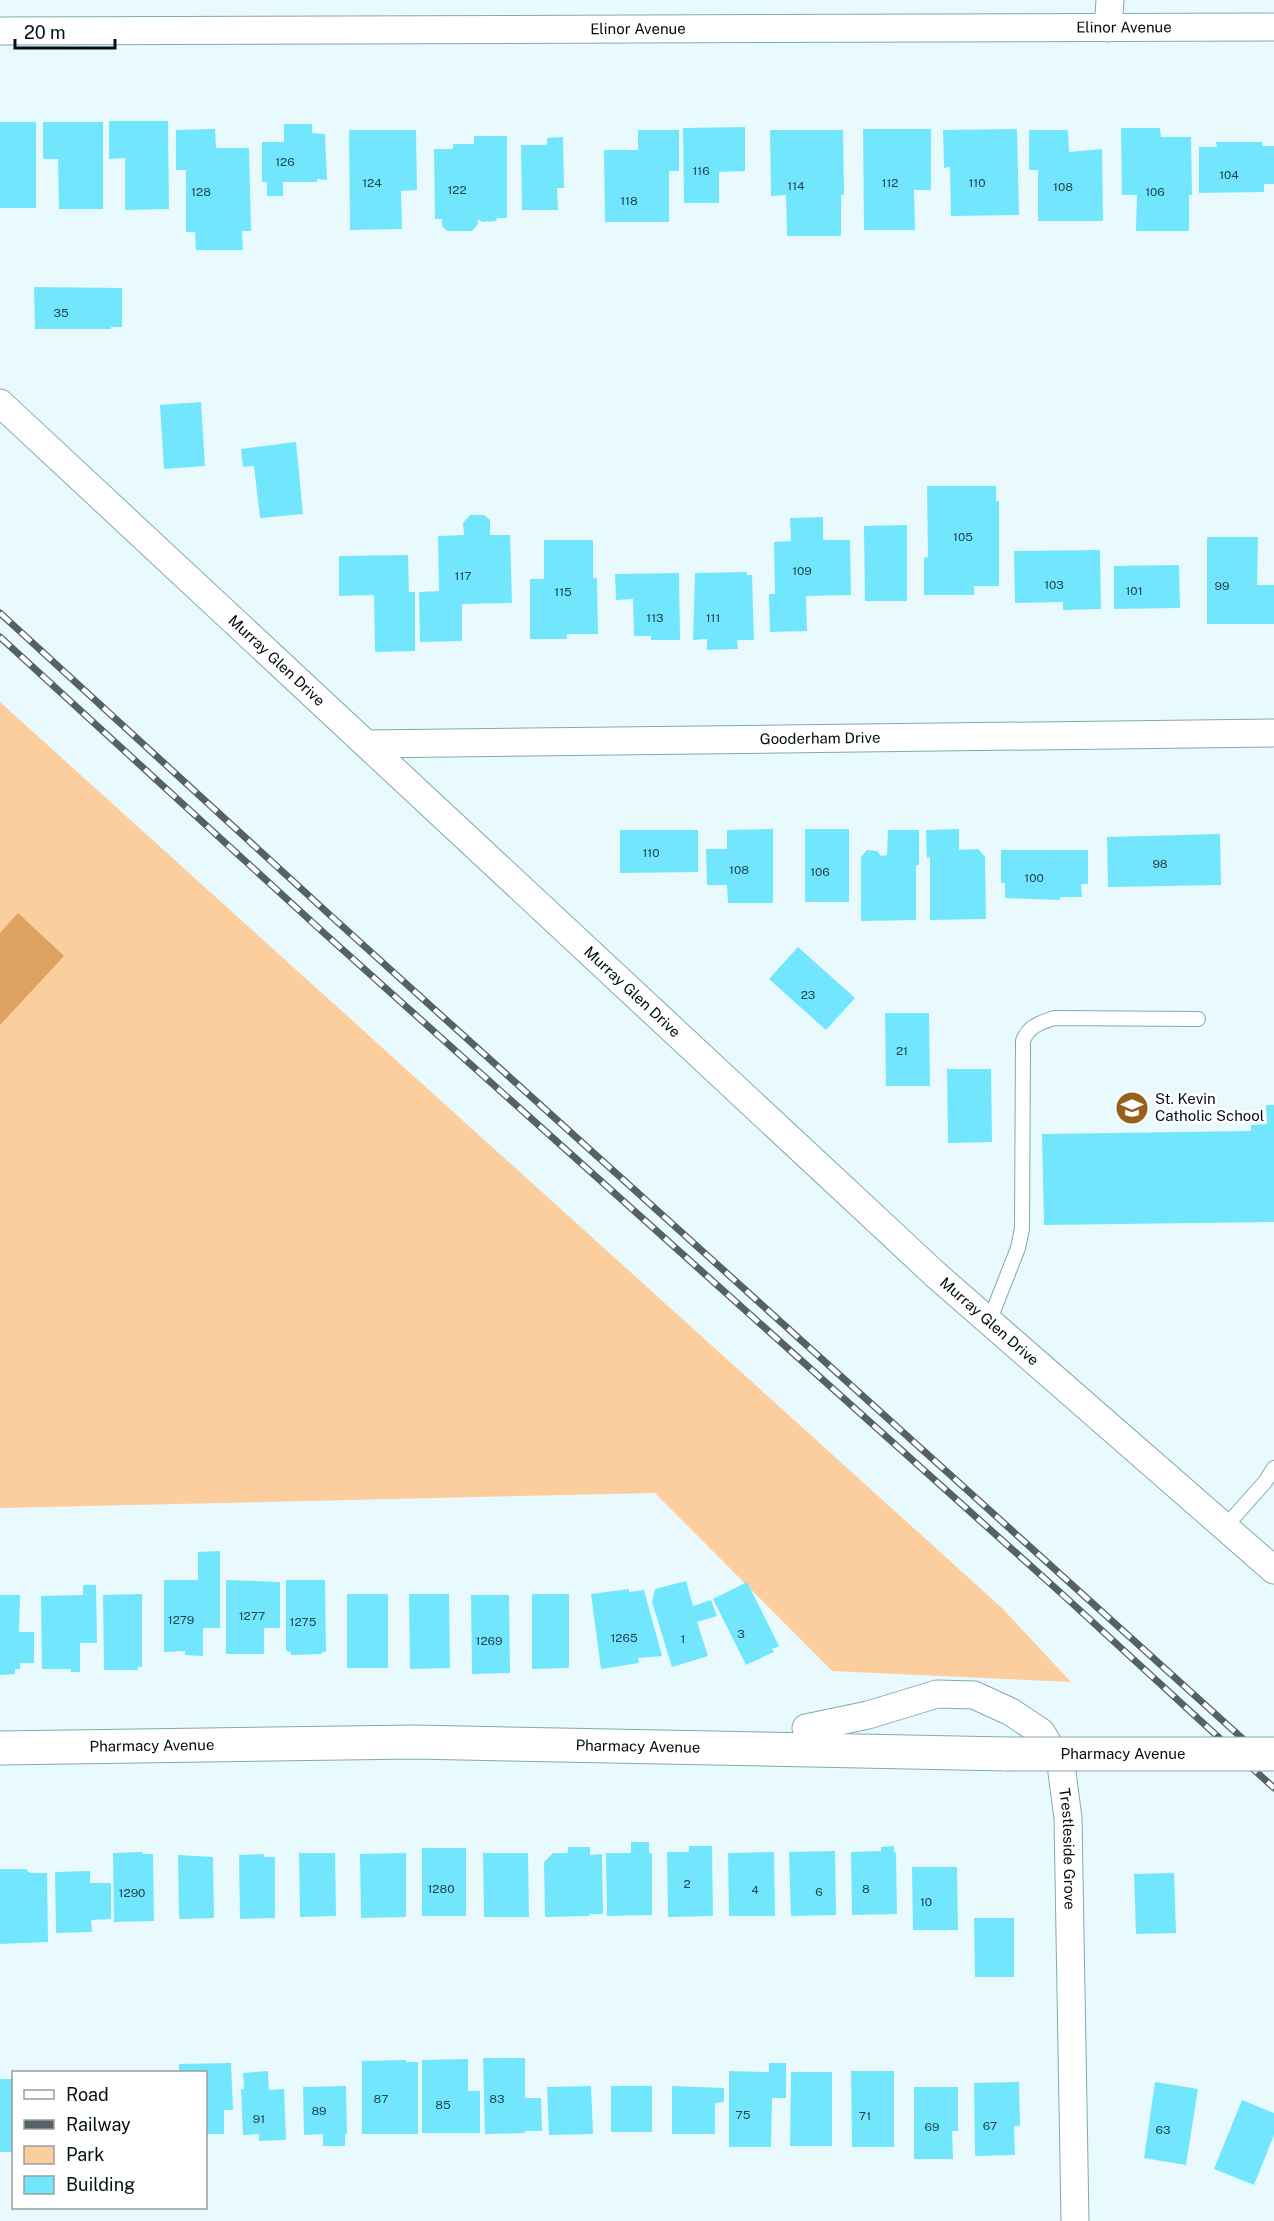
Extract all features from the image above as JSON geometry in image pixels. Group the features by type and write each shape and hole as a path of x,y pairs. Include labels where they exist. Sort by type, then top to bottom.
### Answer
{"street":[{"path":"1108,28 1110,0"},
{"name":"Elinor Avenue","path":"0,31 1274,27"},
{"name":"Murray Glen Drive","path":"0,403 936,1275 1274,1570"},
{"name":"Gooderham Drive","path":"367,744 1274,734"},
{"name":"Trestleside Grove","path":"806,1728 868,1715 937,1694 974,1695 1011,1712 1041,1732 1061,1765 1068,1818 1075,2221"},
{"name":"Pharmacy Avenue","path":"0,1748 414,1742 1007,1754 1274,1754"}],"lane":[{"path":"989,1322 1018,1248 1022,1228 1023,1053 1026,1033 1035,1025 1054,1018 1198,1019"},
{"path":"1225,1527 1265,1482 1274,1468"}],"green space":[{"path":"0,702 1002,1608 1071,1682 832,1671 655,1493 0,1508"}],"shaded area":[{"path":"18,913 64,956 0,1025 0,933"}],"building":[{"path":"109,121 168,121 169,209 125,210 125,158 109,159"},
{"path":"0,122 36,122 36,208 0,208"},
{"path":"43,122 103,122 103,209 59,209 58,159 43,159"},
{"path":"284,124 312,124 312,133 325,134 327,180 283,182 283,196 267,196 267,182 262,182 262,142 284,142"},
{"path":"745,127 745,171 719,172 719,203 684,203 683,128"},
{"path":"1121,128 1160,128 1161,137 1191,137 1192,195 1189,195 1189,231 1136,231 1137,195 1122,195"},
{"path":"215,129 216,148 249,148 251,231 242,231 243,250 196,250 195,232 186,232 186,170 176,170 176,130"},
{"path":"863,129 931,129 931,190 914,190 915,230 864,230"},
{"path":"1017,129 1019,215 951,216 950,167 944,168 943,130"},
{"path":"349,130 416,130 417,190 401,191 402,229 350,230"},
{"path":"638,130 679,130 679,171 669,171 669,222 605,222 604,150 638,150"},
{"path":"770,130 843,130 844,195 841,195 841,236 787,236 786,195 771,196"},
{"path":"1029,130 1068,130 1069,152 1102,149 1103,221 1038,221 1038,170 1029,170"},
{"path":"474,136 507,136 507,218 482,222 478,219 478,224 472,231 447,231 442,226 442,219 435,219 434,149 453,149 453,144 474,144"},
{"path":"563,137 564,188 557,188 558,210 522,210 521,145 547,145 547,138"},
{"path":"1216,142 1262,142 1262,146 1274,146 1274,184 1264,184 1264,192 1199,193 1199,147 1217,147"},
{"path":"34,287 122,288 122,327 35,329"},
{"path":"201,402 205,466 164,469 160,405"},
{"path":"296,442 303,514 260,518 254,466 243,467 241,449"},
{"path":"927,486 996,486 996,501 999,501 999,586 974,586 974,595 924,595 924,558 928,557"},
{"path":"470,515 484,515 490,520 490,535 510,535 512,603 462,604 462,641 420,642 419,592 439,591 438,536 464,535 463,523"},
{"path":"823,517 823,540 850,540 851,595 806,596 807,631 770,632 769,594 775,594 774,542 791,541 790,518"},
{"path":"907,525 907,601 865,601 864,526"},
{"path":"1207,537 1258,537 1257,585 1274,585 1274,624 1207,624"},
{"path":"544,540 593,540 593,578 597,578 598,634 567,634 567,639 530,639 530,579 544,579"},
{"path":"1100,550 1101,609 1063,610 1063,602 1015,603 1014,551"},
{"path":"408,555 409,592 415,592 415,651 375,652 374,595 339,596 339,556"},
{"path":"1179,565 1180,608 1114,609 1114,566"},
{"path":"747,572 747,575 752,575 754,640 737,640 738,649 707,650 707,639 693,640 695,573"},
{"path":"679,573 680,640 651,640 651,636 634,636 633,599 616,600 615,574"},
{"path":"773,829 773,903 728,903 727,885 707,885 706,849 727,849 727,830"},
{"path":"805,829 849,829 849,902 805,902"},
{"path":"959,829 959,850 978,849 985,857 986,919 930,920 930,857 927,858 926,830"},
{"path":"620,830 698,830 698,872 620,873"},
{"path":"888,830 919,830 919,865 916,865 916,920 861,921 861,857 867,850 877,851 881,856 887,855"},
{"path":"1220,834 1221,885 1108,887 1107,837"},
{"path":"1001,850 1088,850 1088,884 1081,884 1082,897 1060,897 1060,900 1005,898 1005,883 1001,883"},
{"path":"798,947 855,998 826,1030 769,979"},
{"path":"885,1013 929,1013 930,1086 886,1086"},
{"path":"947,1069 991,1069 992,1142 948,1143"},
{"path":"1266,1105 1274,1105 1274,1222 1044,1225 1042,1134 1251,1131 1251,1125 1267,1124"},
{"path":"220,1551 220,1628 203,1628 203,1656 185,1655 185,1651 164,1652 164,1580 198,1580 198,1552"},
{"path":"226,1580 280,1582 280,1628 264,1628 264,1654 226,1654"},
{"path":"286,1580 325,1580 326,1652 291,1655 291,1652 286,1651"},
{"path":"686,1581 693,1606 711,1600 717,1616 697,1622 708,1656 672,1667 652,1602 655,1589"},
{"path":"747,1582 779,1646 772,1649 774,1652 746,1665 713,1599"},
{"path":"83,1585 96,1585 97,1643 80,1643 80,1672 71,1672 71,1669 42,1669 41,1596 83,1595"},
{"path":"629,1589 629,1592 644,1590 662,1656 638,1658 639,1663 601,1669 591,1594"},
{"path":"142,1594 142,1667 138,1667 138,1670 104,1670 103,1595"},
{"path":"347,1594 388,1594 388,1668 347,1668"},
{"path":"409,1594 449,1594 450,1668 410,1669"},
{"path":"532,1594 569,1594 569,1668 532,1669"},
{"path":"0,1595 20,1595 19,1632 34,1632 34,1663 20,1663 20,1669 15,1669 15,1674 0,1675"},
{"path":"471,1595 509,1595 510,1673 472,1674"},
{"path":"631,1842 649,1842 649,1853 652,1853 652,1915 607,1916 606,1853 631,1853"},
{"path":"689,1846 712,1846 713,1916 668,1917 667,1852 689,1852"},
{"path":"894,1846 897,1914 852,1915 851,1852 881,1851 881,1847"},
{"path":"568,1847 590,1847 590,1855 602,1854 603,1914 545,1917 544,1862 553,1853 568,1853"},
{"path":"422,1848 466,1848 466,1916 422,1916"},
{"path":"835,1851 836,1915 791,1916 789,1852"},
{"path":"143,1852 143,1854 153,1854 154,1921 114,1922 113,1853"},
{"path":"774,1852 775,1916 729,1916 728,1853"},
{"path":"299,1853 335,1853 336,1916 300,1917"},
{"path":"406,1853 406,1917 361,1918 360,1854"},
{"path":"483,1853 528,1853 529,1917 484,1917"},
{"path":"264,1854 264,1857 275,1857 275,1918 240,1919 239,1855"},
{"path":"178,1855 213,1857 214,1918 179,1919"},
{"path":"912,1867 957,1867 958,1930 913,1930"},
{"path":"0,1869 27,1869 31,1873 47,1873 48,1942 0,1944"},
{"path":"90,1871 90,1883 111,1883 111,1919 91,1920 92,1932 56,1933 55,1872"},
{"path":"1174,1873 1176,1933 1136,1934 1134,1874"},
{"path":"974,1918 1014,1918 1014,1977 975,1977"},
{"path":"483,2058 525,2058 525,2098 541,2098 542,2131 485,2134"},
{"path":"468,2059 468,2091 480,2091 480,2133 422,2133 422,2060"},
{"path":"406,2060 406,2062 418,2062 418,2134 362,2134 362,2061"},
{"path":"231,2063 233,2110 224,2110 224,2134 207,2134 207,2071 179,2071 179,2064"},
{"path":"769,2063 786,2063 786,2098 772,2098 771,2147 729,2147 729,2071 769,2072"},
{"path":"268,2071 269,2090 284,2089 286,2140 259,2141 259,2134 243,2135 241,2089 244,2089 243,2073"},
{"path":"851,2071 894,2071 894,2147 852,2147"},
{"path":"791,2072 832,2072 832,2146 790,2146"},
{"path":"0,2079 12,2079 12,2152 0,2152"},
{"path":"1019,2082 1020,2126 1014,2126 1015,2155 975,2156 974,2083"},
{"path":"1155,2082 1198,2089 1186,2165 1144,2158"},
{"path":"346,2086 345,2146 323,2146 323,2134 304,2135 303,2087"},
{"path":"591,2086 593,2134 549,2135 547,2087"},
{"path":"611,2086 652,2086 652,2132 611,2132"},
{"path":"672,2086 724,2088 724,2102 715,2103 715,2134 672,2134"},
{"path":"914,2087 958,2087 958,2131 952,2131 953,2159 914,2159"},
{"path":"1242,2100 1274,2113 1274,2135 1254,2185 1214,2169"}],"railway":[{"path":"0,613 331,916 1274,1767"},
{"path":"0,637 324,933 1062,1594 1274,1788"}],"place":[{"name":"St. Kevin Catholic School","path":"1132,1108"}]}
